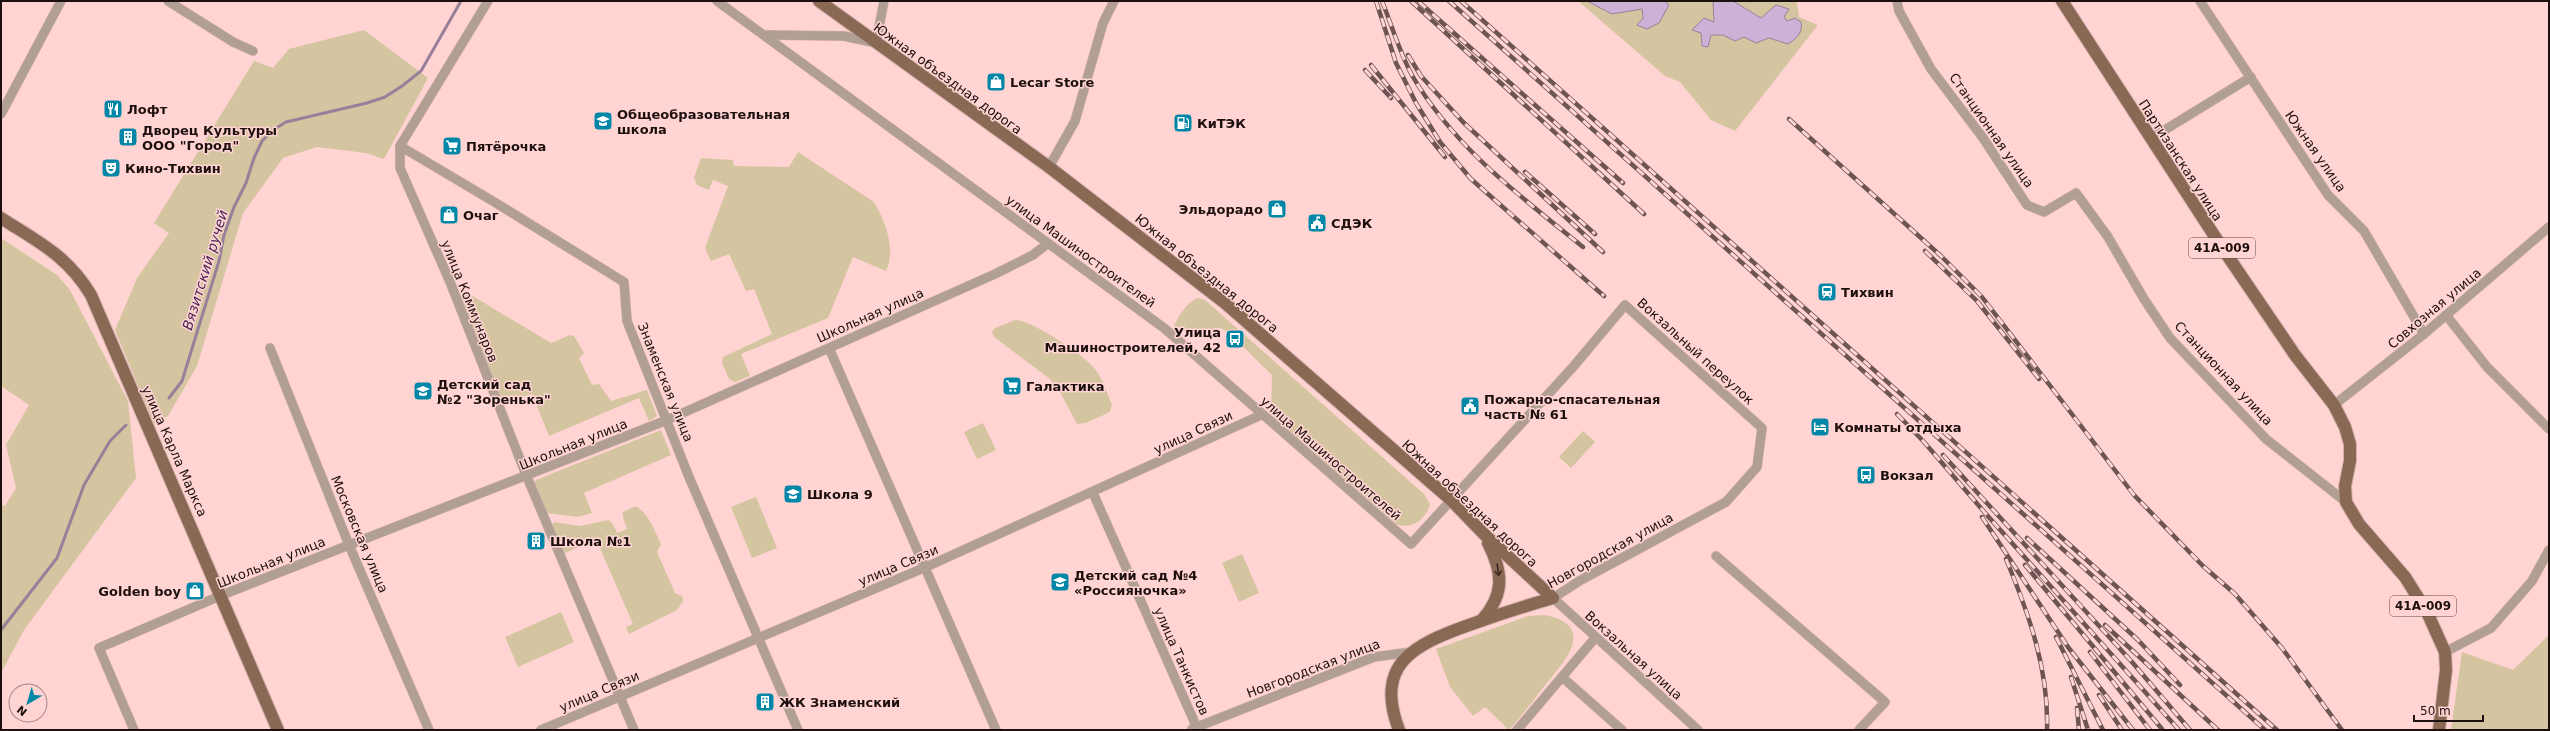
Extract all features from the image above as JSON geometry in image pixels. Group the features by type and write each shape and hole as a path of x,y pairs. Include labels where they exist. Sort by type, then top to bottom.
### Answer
{"main road":[{"name":"Южная объездная дорога","path":"819,1 1049,167 1231,308 1451,500 1484,534 1553,598"},
{"name":"Партизанская улица","path":"2062,1 2150,139 2295,355 2334,405 2345,427 2350,444 2350,461 2345,486 2346,502"},
{"name":"улица Карла Маркса","path":"1,218 65,260 79,275 91,295 222,595 278,730"},
{"name":"Станционная улица","path":"2346,502 2359,524 2405,577 2427,612 2445,652 2446,670 2439,730"},
{"path":"1482,620 1494,604 1500,584 1497,560 1484,534"},
{"name":"Новгородская улица","path":"1411,652 1448,632 1553,598"},
{"path":"1399,730 1390,697 1391,684 1400,664 1411,652"}],"street":[{"path":"1,114 61,1"},
{"path":"168,1 233,42 253,52"},
{"path":"400,146 488,1"},
{"name":"улица Машиностроителей","path":"718,1 962,179 1047,244 1164,328 1261,415 1411,544"},
{"path":"766,35 844,36 876,43 884,1"},
{"path":"1049,167 1075,121 1103,23 1114,1"},
{"name":"Станционная улица","path":"1897,1 1899,11 1931,69 1983,138 2027,205 2044,212 2076,193 2108,237 2144,299 2170,338 2266,439 2346,502"},
{"name":"Южная улица","path":"2200,1 2328,194 2364,231 2424,334"},
{"path":"2150,139 2251,77"},
{"name":"Знаменская улица","path":"400,146 492,200 624,282 627,322 798,730"},
{"name":"улица Коммунаров","path":"400,146 400,168 450,282 527,477 634,730"},
{"name":"Совхозная улица","path":"2334,405 2424,334 2549,227"},
{"name":"Школьная улица","path":"134,730 99,648 222,595 527,477 667,420 995,274 1033,255 1047,244"},
{"name":"Вокзальный переулок","path":"1411,544 1625,305 1762,428 1757,467"},
{"path":"2446,315 2487,367 2549,429"},
{"name":"Московская улица","path":"270,348 349,545 429,730"},
{"path":"829,348 996,730"},
{"name":"улица Связи","path":"541,730 926,567 1093,493 1261,415"},
{"name":"Новгородская улица","path":"1553,598 1581,580 1726,502 1757,467"},
{"name":"улица Танкистов","path":"1093,493 1195,729"},
{"path":"2445,652 2492,628 2532,581 2549,550"},
{"path":"1716,556 1885,702 1859,730"},
{"name":"Вокзальная улица","path":"1553,598 1595,638 1698,730"},
{"path":"1517,730 1595,638"},
{"name":"Новгородская улица","path":"1195,729 1374,657 1411,652"},
{"path":"1562,677 1622,730"}],"shaded area":[{"path":"1578,1 1587,1 1612,14 1642,9 1643,18 1669,5 1664,1 1713,1 1714,23 1693,30 1701,33 1702,46 1708,47 1711,35 1723,35 1735,41 1744,37 1756,43 1769,38 1788,44 1787,21 1783,17 1788,9 1776,5 1762,18 1733,1 1797,1 1799,17 1818,25 1735,131 1711,120 1680,82 1665,76"},
{"path":"1587,1 1664,1 1669,5 1659,23 1647,29 1637,25 1643,18 1642,9 1612,14"},
{"path":"1713,1 1733,1 1761,18 1776,5 1789,9 1784,17 1787,21 1795,18 1801,22 1800,32 1797,37 1788,44 1769,38 1756,43 1744,37 1735,41 1723,35 1711,35 1708,47 1702,46 1701,33 1692,30 1704,18 1714,22"},
{"path":"364,30 428,78 384,159 366,153 317,147 283,158 243,213 197,366 168,416 154,424 115,330 137,278 169,233 154,223 254,61 273,68 289,49"},
{"path":"798,152 874,202 886,227 890,245 889,263 886,271 853,257 828,318 741,354 750,376 735,382 729,379 722,363 723,357 772,334 754,289 746,291 729,254 711,261 705,248 728,186 713,180 709,190 697,185 694,178 701,158 733,160 734,166 789,167"},
{"path":"1,238 57,275 70,290 128,401 136,478 24,630 1,673 1,504 5,506 16,488 6,445 29,405 1,386"},
{"path":"460,291 466,292 551,343 570,335 574,336 584,353 579,358 592,385 599,384 611,401 647,390 657,416 649,421 639,398 549,436 532,394 503,402 458,295"},
{"path":"1198,298 1205,300 1424,494 1430,504 1425,515 1412,525 1402,526 1396,524 1275,420 1271,410 1272,375 1227,331 1220,328 1177,332 1174,327 1180,314 1190,302"},
{"path":"1015,320 1033,325 1057,339 1090,363 1098,373 1105,387 1112,405 1110,412 1086,423 1077,424 1060,392 1050,379 994,337 992,332 995,328"},
{"path":"983,423 996,450 977,459 964,432"},
{"path":"661,430 671,455 584,493 592,513 578,517 546,513 534,483 536,480"},
{"path":"1583,431 1595,442 1571,468 1559,457"},
{"path":"756,497 777,548 752,558 731,507"},
{"path":"635,506 648,517 661,544 657,552 675,593 682,596 683,601 677,610 629,634 626,627 633,624 596,539 563,554 552,525 554,522 580,526 608,520 613,524 617,533 627,529 623,512"},
{"path":"1242,554 1259,593 1239,602 1222,563"},
{"path":"561,612 574,642 518,667 505,637"},
{"path":"1545,615 1561,620 1570,627 1573,635 1572,644 1562,664 1509,730 1485,707 1473,716 1450,687 1436,649 1528,616"},
{"path":"2549,635 2549,730 2451,730 2462,652 2513,670"}],"waterway":[{"name":"Вязитский ручей","path":"169,398 182,381 219,261 224,235 234,207 246,183 254,158 262,141 273,130 286,122 367,103 385,97 402,86 421,71 461,1"},
{"name":"Вязитский ручей","path":"1,630 57,558 84,485 110,441 126,425"}],"railway":[{"path":"1376,1 1396,63 1416,103 1440,142 1471,179 1604,296"},
{"path":"1382,1 1408,68 1430,103 1448,126 1490,170 1583,247"},
{"path":"1411,1 1644,214"},
{"path":"1449,1 2265,730"},
{"path":"1461,1 2277,730"},
{"path":"1419,2 1623,183"},
{"path":"1408,55 1421,76 1463,122 1603,252"},
{"path":"1371,65 1445,157"},
{"path":"1365,70 1391,98"},
{"path":"1789,119 1941,256 1982,297 2134,495 2203,566 2235,594 2282,648 2342,730"},
{"path":"1525,172 1595,234"},
{"path":"1925,251 1977,301 2039,379"},
{"path":"1897,414 1924,442 1986,514 2179,730"},
{"path":"1943,455 2132,662 2190,730"},
{"path":"1982,517 2068,647 2133,730"},
{"path":"2027,538 2138,640 2180,685"},
{"path":"2006,559 2030,621 2036,643 2045,686 2047,730"},
{"path":"2025,565 2162,729"},
{"path":"2105,625 2218,730"},
{"path":"2056,637 2103,730"},
{"path":"2090,652 2150,730"},
{"path":"2071,677 2088,730"},
{"path":"2099,695 2122,730"},
{"path":"2077,708 2079,730"}],"place":[{"name":"Lecar Store","path":"996,82"},
{"name":"Лофт","path":"113,109"},
{"name":"Общеобразовательная школа","path":"603,121"},
{"name":"КиТЭК","path":"1183,123"},
{"name":"Дворец Культуры ООО \"Город\"","path":"128,137"},
{"name":"Пятёрочка","path":"452,146"},
{"name":"Кино-Тихвин","path":"111,168"},
{"name":"Эльдорадо","path":"1277,209"},
{"name":"Очаг","path":"449,215"},
{"name":"СДЭК","path":"1317,223"},
{"name":"Тихвин","path":"1827,292"},
{"name":"Улица Машиностроителей, 42","path":"1235,339"},
{"name":"Галактика","path":"1012,386"},
{"name":"Детский сад №2 \"Зоренька\"","path":"423,391"},
{"name":"Пожарно-спасательная часть № 61","path":"1470,406"},
{"name":"Комнаты отдыха","path":"1820,427"},
{"name":"Вокзал","path":"1866,475"},
{"name":"Школа 9","path":"793,494"},
{"name":"Школа №1","path":"536,541"},
{"name":"Детский сад №4 «Россияночка»","path":"1060,582"},
{"name":"Golden boy","path":"195,591"},
{"name":"ЖК Знаменский","path":"765,702"}]}
